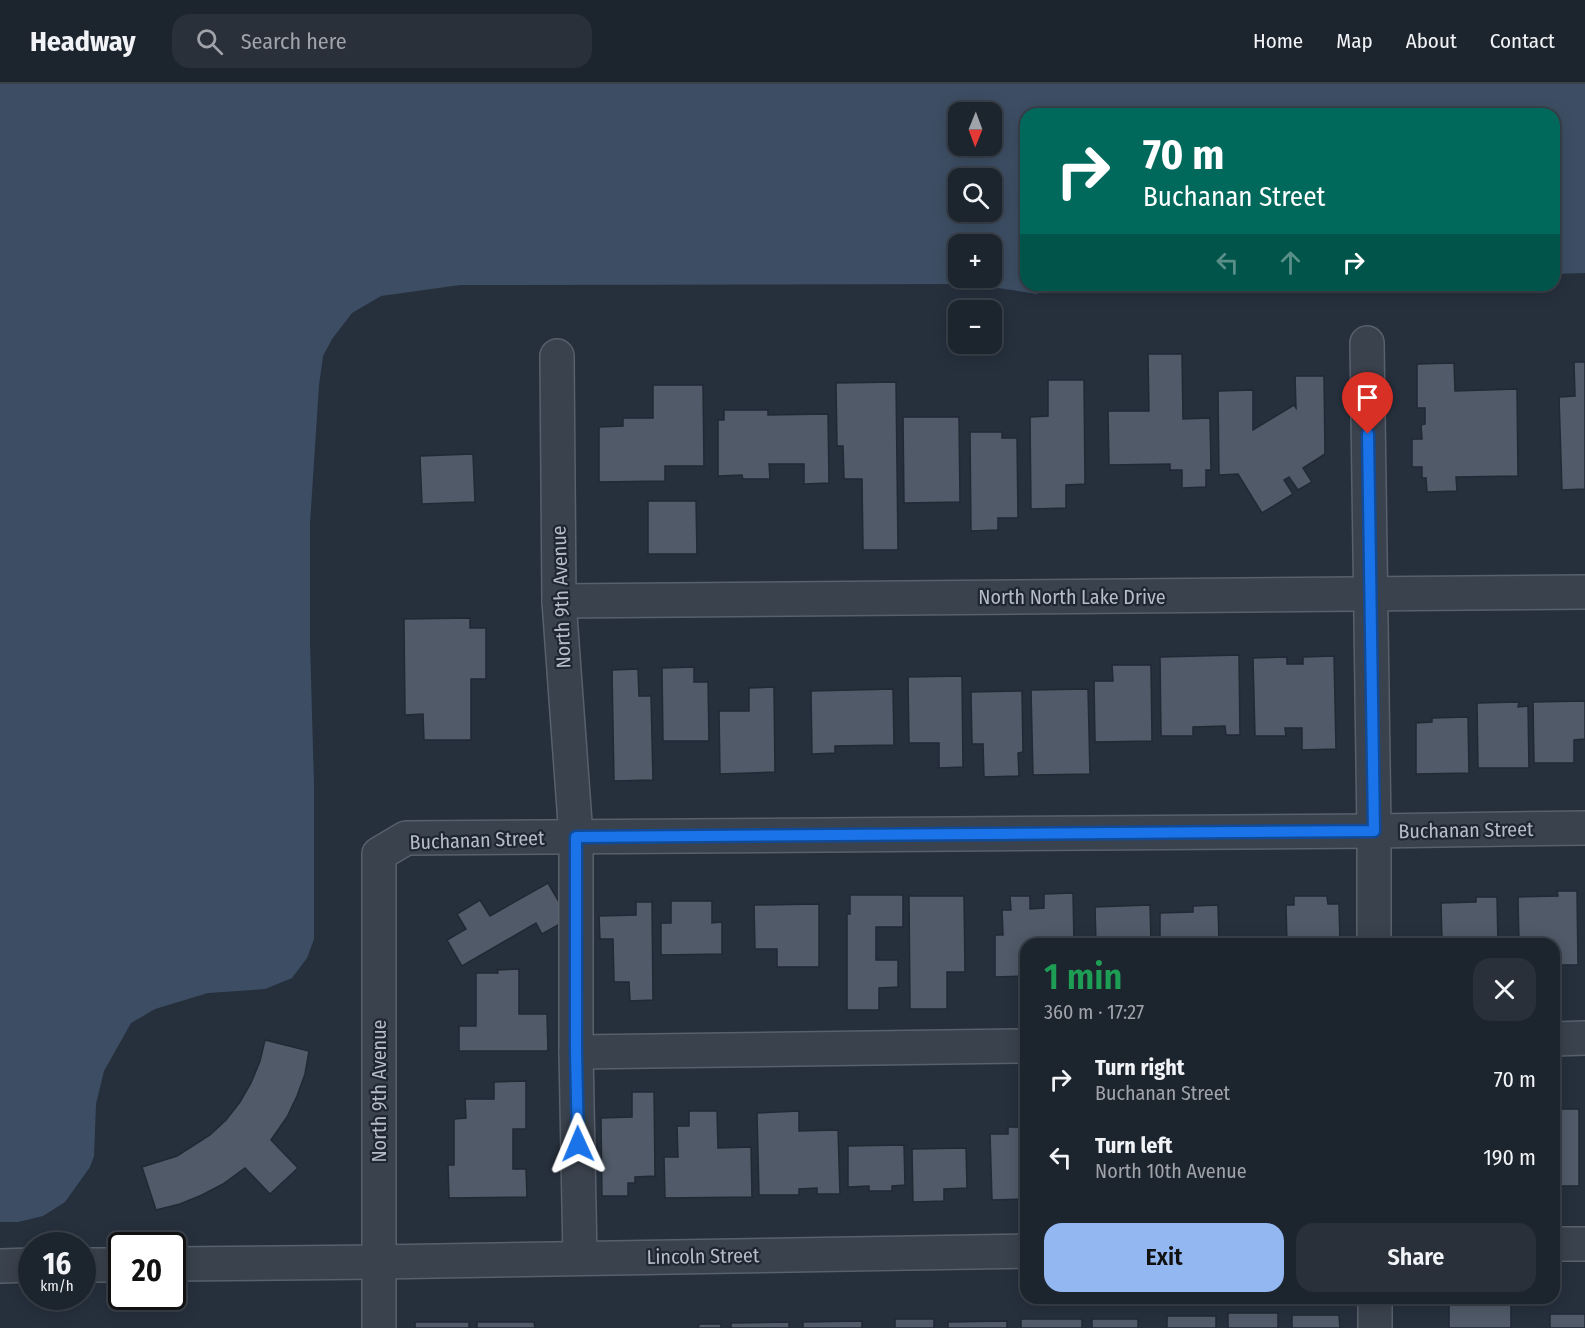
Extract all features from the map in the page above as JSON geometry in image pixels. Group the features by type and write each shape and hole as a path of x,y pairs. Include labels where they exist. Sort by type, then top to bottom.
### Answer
{"street":[{"path":"1367,343 1374,938"},
{"name":"North 9th Avenue","path":"557,356 559,601 576,837 576,1052 580,1258"},
{"name":"North North Lake Drive","path":"559,601 1585,592"},
{"name":"Buchanan Street","path":"379,854 406,838 1585,828"},
{"name":"North 9th Avenue","path":"379,854 379,1328"},
{"path":"1560,1039 1585,1038"},
{"path":"576,1052 1020,1046"},
{"path":"1560,1244 1585,1244"},
{"name":"Lincoln Street","path":"379,1262 1020,1251"},
{"path":"186,1264 379,1262"},
{"path":"0,1266 18,1265"},
{"path":"1375,1304 1375,1328"}],"water":[{"path":"0,84 1585,84 1585,273 1560,274 1560,108 1020,108 1020,291 1040,291 1037,294 998,288 1002,288 1002,234 948,234 948,284 460,285 381,296 352,313 332,339 323,356 310,523 314,939 307,958 292,978 265,989 208,993 155,1009 131,1023 104,1071 96,1104 94,1156 90,1167 65,1202 43,1216 18,1222 0,1222"}],"building":[{"path":"1148,354 1182,354 1183,419 1210,418 1211,470 1206,470 1206,487 1182,488 1182,470 1170,470 1170,464 1109,465 1108,411 1149,411"},
{"path":"1574,362 1585,362 1585,489 1562,490 1559,397 1575,396"},
{"path":"1454,363 1455,391 1517,389 1518,476 1456,477 1457,491 1427,492 1426,478 1422,478 1422,467 1412,467 1412,439 1422,439 1421,425 1425,424 1425,408 1417,408 1417,364"},
{"path":"1295,376 1324,376 1325,454 1303,468 1312,482 1298,490 1289,477 1284,480 1293,494 1262,513 1238,474 1219,475 1218,391 1253,390 1253,430 1294,405 1296,408"},
{"path":"1048,380 1084,380 1085,484 1066,485 1066,508 1031,509 1030,417 1048,416"},
{"path":"896,382 898,550 863,550 862,479 844,479 843,446 837,446 836,383"},
{"path":"653,385 703,385 704,466 665,466 665,481 599,482 599,427 623,426 623,418 653,418"},
{"path":"724,410 768,410 768,415 828,414 829,483 804,484 804,464 769,464 770,479 743,479 742,475 718,476 718,420 724,420"},
{"path":"903,417 959,417 960,502 904,503"},
{"path":"970,432 1002,432 1002,438 1017,438 1018,518 998,518 998,530 971,531"},
{"path":"473,454 475,502 422,504 420,456"},
{"path":"648,501 696,501 697,554 648,554"},
{"path":"470,618 470,628 486,628 486,679 471,679 471,740 424,740 423,714 405,715 404,619"},
{"path":"1239,655 1240,735 1226,735 1225,726 1193,727 1193,736 1161,736 1160,657"},
{"path":"1334,656 1336,749 1302,750 1302,728 1285,728 1286,736 1255,736 1253,658 1287,657 1287,664 1303,664 1303,657"},
{"path":"1112,665 1151,665 1152,741 1095,742 1094,681 1113,681"},
{"path":"694,667 694,682 708,682 709,741 663,741 662,668"},
{"path":"638,669 639,696 651,696 653,780 614,781 612,670"},
{"path":"962,676 963,767 939,768 939,743 909,743 908,677"},
{"path":"774,687 775,772 720,774 719,711 749,711 749,688"},
{"path":"893,689 894,745 835,746 835,753 812,754 811,691"},
{"path":"1088,689 1090,774 1033,775 1031,690"},
{"path":"1022,691 1023,752 1018,753 1019,776 984,777 983,744 972,744 971,692"},
{"path":"1585,701 1585,739 1574,740 1574,763 1534,763 1533,702"},
{"path":"1519,702 1518,707 1528,706 1529,768 1478,768 1477,703"},
{"path":"1468,717 1469,773 1416,774 1416,723 1432,722 1432,718"},
{"path":"548,883 569,919 542,934 536,923 462,966 447,940 466,929 457,914 480,900 490,916"},
{"path":"1557,891 1577,891 1578,965 1560,965 1560,938 1519,938 1518,897 1558,896"},
{"path":"1073,893 1074,938 1020,938 1020,976 995,977 995,935 1003,935 1002,910 1011,910 1010,896 1030,896 1030,909 1044,908 1044,894"},
{"path":"850,895 903,895 903,927 876,927 876,960 898,960 898,987 879,988 879,1010 847,1010 847,914 850,914"},
{"path":"909,896 964,896 965,972 947,972 947,1009 910,1009"},
{"path":"1294,896 1327,896 1328,904 1339,904 1340,938 1287,938 1286,905 1294,905"},
{"path":"1476,897 1497,897 1498,938 1442,938 1441,903 1476,902"},
{"path":"671,901 712,901 712,923 722,922 722,954 661,955 661,923 671,923"},
{"path":"636,902 652,902 653,1000 630,1001 629,982 614,982 613,939 600,939 599,916 636,915"},
{"path":"819,904 819,967 777,967 777,949 755,949 754,905"},
{"path":"1150,905 1151,938 1096,938 1095,907"},
{"path":"1218,905 1219,938 1160,938 1160,913 1193,912 1193,906"},
{"path":"519,969 519,1014 547,1014 548,1051 459,1051 459,1026 476,1026 476,973 498,973 497,970"},
{"path":"265,1040 309,1051 305,1074 297,1096 287,1117 271,1140 298,1168 270,1194 245,1168 223,1184 202,1195 156,1210 142,1167 177,1156 210,1135 226,1120 251,1083"},
{"path":"526,1081 526,1129 513,1129 513,1169 526,1169 527,1197 449,1198 448,1165 454,1165 454,1119 466,1118 465,1099 494,1099 494,1082"},
{"path":"632,1092 654,1092 655,1176 635,1177 635,1183 628,1183 628,1196 602,1196 601,1118 632,1117"},
{"path":"1560,1109 1579,1109 1579,1186 1560,1186"},
{"path":"689,1111 717,1111 718,1148 751,1147 752,1197 665,1198 664,1157 678,1157 677,1126 689,1126"},
{"path":"799,1111 799,1131 838,1130 840,1194 817,1194 817,1188 799,1189 799,1195 759,1195 757,1113"},
{"path":"1008,1127 1020,1127 1020,1199 992,1200 990,1134 1008,1134"},
{"path":"904,1145 905,1185 892,1186 892,1191 869,1191 869,1186 848,1187 848,1146"},
{"path":"966,1148 967,1188 944,1189 944,1201 913,1202 912,1149"},
{"path":"1449,1304 1511,1304 1511,1328 1449,1328"},
{"path":"1228,1313 1278,1313 1278,1328 1228,1328"},
{"path":"1550,1314 1585,1314 1585,1328 1550,1328"},
{"path":"1292,1315 1339,1315 1340,1328 1292,1328"},
{"path":"1167,1316 1216,1316 1216,1328 1167,1328"},
{"path":"895,1319 934,1319 934,1328 895,1328"},
{"path":"1021,1319 1082,1319 1082,1328 1021,1328"},
{"path":"1092,1319 1138,1319 1138,1328 1092,1328"},
{"path":"862,1321 862,1328 803,1328 803,1322"},
{"path":"1007,1321 1007,1328 948,1328 948,1322"},
{"path":"415,1322 469,1322 469,1328 415,1328"},
{"path":"477,1322 534,1322 535,1328 477,1328"},
{"path":"789,1322 789,1328 731,1328 731,1323"},
{"path":"700,1324 721,1324 721,1328 697,1328"}],"route":[{"path":"578,1144 576,837 1374,831 1368,434"}]}
